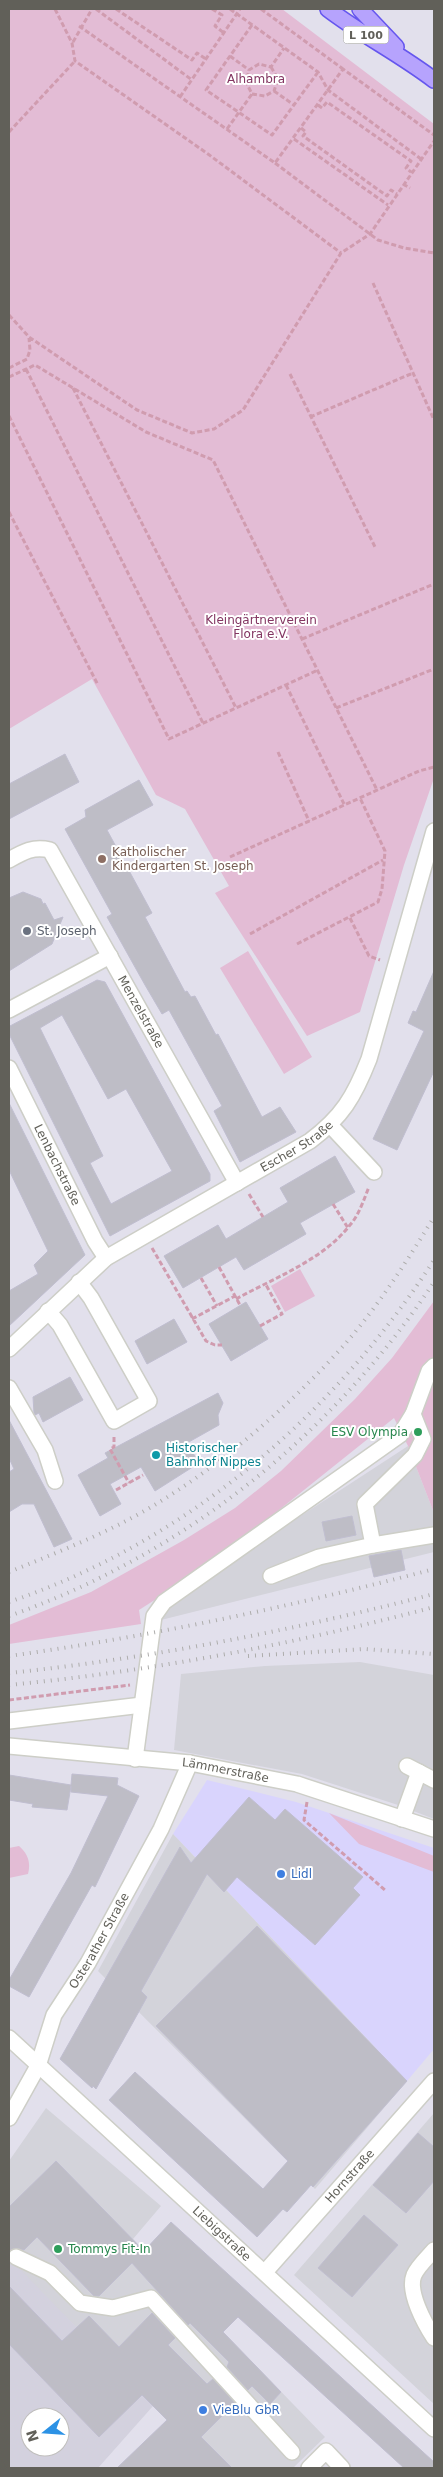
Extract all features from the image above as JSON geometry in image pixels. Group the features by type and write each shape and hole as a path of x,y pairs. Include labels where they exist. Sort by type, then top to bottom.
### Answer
{"main road":[{"name":"L 100","path":"328,9 352,27 407,59 434,80"},
{"name":"L 100","path":"360,9 407,59"}],"street":[{"name":"Escher Straße","path":"9,1349 106,1258 310,1141 331,1126 346,1108 358,1087 369,1059 434,831"},
{"name":"Menzelstraße","path":"9,860 28,850 39,848 50,850 240,1182"},
{"path":"9,1010 110,956"},
{"name":"Lenbachstraße","path":"9,1068 95,1241 106,1258"},
{"path":"331,1126 374,1172"},
{"path":"48,1311 60,1325 114,1421 149,1401 92,1298 79,1282"},
{"path":"136,1759 144,1683 154,1616 164,1602 400,1435 413,1414 429,1371 434,1366"},
{"path":"9,1388 45,1450 55,1480"},
{"path":"373,1545 364,1504 415,1455 423,1439 413,1414"},
{"path":"271,1576 319,1557 373,1545 434,1536"},
{"path":"9,1721 142,1705"},
{"name":"Lämmerstraße","path":"9,1746 190,1763 297,1784 434,1829"},
{"name":"Osterather Straße","path":"9,2118 38,2066 54,2015 88,1963 161,1829 190,1763"},
{"path":"402,1819 413,1769 434,1780"},
{"name":"Liebigstraße","path":"9,2038 434,2429"},
{"name":"Hornstraße","path":"265,2272 434,2081"},
{"path":"434,2250 414,2276 414,2294 420,2315 434,2338"},
{"path":"16,2258 50,2273 80,2303 113,2308 151,2298 292,2452"},
{"path":"308,2468 326,2451 342,2468"}],"path":[{"path":"55,9 72,43 75,62 208,154 342,252"},
{"path":"72,43 80,26 92,9"},
{"path":"96,9 192,80"},
{"path":"116,9 192,60 197,53 206,59"},
{"path":"212,9 222,16 215,26 224,33"},
{"path":"230,9 318,72 328,90 420,159"},
{"path":"180,97 240,9"},
{"path":"261,9 434,135"},
{"path":"252,25 206,90 238,113 272,135 318,72"},
{"path":"80,26 275,163 378,240 404,248 434,253"},
{"path":"271,67 284,48"},
{"path":"230,56 249,70"},
{"path":"9,132 75,62"},
{"path":"259,64 271,67 278,78 274,91 265,96 252,94 246,82 249,70 259,64"},
{"path":"275,163 343,69"},
{"path":"274,91 294,105"},
{"path":"227,129 252,94"},
{"path":"318,105 322,108 326,102 411,161 406,168 411,172"},
{"path":"368,131 374,124"},
{"path":"301,128 306,132 303,136 387,196 391,190 397,194"},
{"path":"294,139 388,205"},
{"path":"9,315 29,337 137,410 192,433 214,429 244,410 342,252 370,234 388,205 434,141"},
{"path":"342,172 346,167"},
{"path":"404,184 410,188"},
{"path":"373,283 434,420"},
{"path":"9,368 27,359 30,350 29,337"},
{"path":"9,377 35,365 146,432 213,460 377,790"},
{"path":"26,369 203,723"},
{"path":"310,417 413,373"},
{"path":"290,374 376,549"},
{"path":"72,388 236,708"},
{"path":"9,416 169,739 318,670"},
{"path":"9,512 98,685"},
{"path":"302,639 434,584"},
{"path":"336,708 434,669"},
{"path":"286,685 344,804"},
{"path":"278,752 309,820"},
{"path":"230,857 344,804 419,771 434,767"},
{"path":"297,944 378,902 382,889 384,851 360,798"},
{"path":"250,934 383,860"},
{"path":"350,918 369,956 395,965"},
{"path":"192,1318 265,1283 317,1254 348,1228 362,1203 374,1172"},
{"path":"240,1182 262,1217"},
{"path":"333,1204 348,1228"},
{"path":"144,1235 206,1341 215,1345 222,1345"},
{"path":"219,1267 240,1305"},
{"path":"201,1278 216,1306"},
{"path":"260,1326 282,1314 265,1283"},
{"path":"114,1421 114,1447 110,1449 130,1483"},
{"path":"116,1490 143,1475"},
{"path":"9,1700 144,1683"},
{"path":"306,1807 304,1820 384,1890"}],"shaded area":[{"path":"408,1446 434,1513 434,1552 161,1620 163,1609 270,1536"},
{"path":"360,1662 434,1675 434,1819 398,1805 302,1774 174,1750 181,1674 265,1666"},
{"path":"207,1780 296,1802 434,1848 434,2049 407,2081 173,1834"},
{"path":"173,1834 407,2081 315,2189 98,1971"},
{"path":"46,2108 161,2206 133,2239 325,2437 293,2468 214,2468 9,2259 9,2161"},
{"path":"434,2113 434,2404 294,2275"},
{"path":"9,2258 153,2406 98,2468 9,2468"}],"green space":[{"path":"9,9 282,9 434,124 434,778 404,865 360,1012 307,1036 215,893 229,886 185,809 156,795 92,679 9,729"},
{"path":"248,951 312,1057 284,1074 220,968"},
{"path":"300,1269 315,1296 285,1312 271,1286"},
{"path":"434,1301 434,1513 408,1446 394,1418 214,1562 139,1610 141,1624 9,1644 9,1625 91,1592 184,1540 235,1508 281,1471 355,1399 392,1358"},
{"path":"329,1813 434,1856 434,1872 359,1844"},
{"path":"19,1846 25,1852 28,1859 28,1874 9,1878 9,1848"}],"building":[{"path":"65,754 79,782 9,819 9,784"},
{"path":"139,780 153,805 107,830 152,913 145,917 185,992 187,991 191,997 195,996 216,1035 218,1034 262,1117 280,1107 296,1132 240,1162 214,1111 222,1106 169,1010 162,1014 145,985 107,917 112,914 65,829 86,817 85,810"},
{"name":"St. Joseph","path":"23,892 41,899 54,920 63,917 52,944 9,971 9,898"},
{"path":"434,971 434,1071 397,1150 373,1139 424,1031 408,1023 413,1011 416,1012"},
{"path":"97,980 105,982 210,1174 210,1181 110,1236 9,1034 10,1026","holes":["62,1015 108,1099 126,1089 172,1171 111,1204 90,1163 103,1156 40,1028"]},
{"path":"9,1103 85,1255 9,1326 9,1291 38,1274 34,1265 48,1251 9,1170"},
{"path":"335,1156 355,1192 300,1223 306,1234 244,1270 236,1257 183,1288 164,1256 218,1225 226,1239 288,1202 280,1188"},
{"path":"246,1302 268,1339 231,1361 209,1324"},
{"path":"174,1319 187,1342 147,1364 135,1341"},
{"path":"70,1377 83,1400 43,1422 39,1413 35,1415 34,1413 33,1397"},
{"path":"218,1393 223,1403 218,1415 219,1425 187,1443 199,1463 155,1491 141,1467 110,1484 121,1504 100,1516 78,1475 108,1458 105,1453"},
{"path":"9,1420 72,1539 54,1547 34,1504 22,1504 9,1512 9,1472 14,1469 9,1458"},
{"path":"352,1516 356,1535 326,1541 322,1522"},
{"path":"401,1550 405,1570 374,1577 369,1556"},
{"path":"72,1774 118,1778 117,1785 139,1796 95,1887 92,1885 29,1997 9,1986 9,1980 71,1873 108,1796 71,1792 71,1786 67,1810 32,1807 33,1804 9,1800 9,1775 71,1785"},
{"path":"249,1797 275,1820 285,1809 363,1877 353,1888 360,1895 315,1945 237,1877 224,1892 207,1874 141,1991 147,1997 96,2089 93,2086 92,2088 60,2059 180,1847 191,1863"},
{"path":"257,1926 407,2081 313,2187 311,2185 287,2212 283,2209 257,2237 109,2100 135,2072 263,2189 288,2161 156,2026"},
{"path":"418,2133 434,2147 434,2181 406,2213 373,2185"},
{"path":"56,2161 144,2251 171,2222 434,2462 434,2468 404,2468 238,2317 223,2332 281,2392 270,2404 252,2386 248,2390 227,2367 229,2362 190,2323 188,2325 132,2263 99,2296 94,2296 37,2237 24,2250 16,2248 9,2251 9,2207"},
{"path":"364,2215 398,2245 352,2297 318,2268"},
{"path":"9,2286 62,2341 89,2316 119,2347 152,2313 175,2338 168,2345 207,2384 213,2379 235,2403 201,2437 232,2468 117,2468 167,2420 142,2395 99,2437 9,2344"}],"railway":[{"path":"9,1572 93,1537 150,1508 211,1467 269,1420 345,1344 381,1298 434,1217"},
{"path":"9,1602 74,1576 136,1545 195,1509 250,1467 302,1421 350,1371 394,1317 434,1260"},
{"path":"9,1616 73,1590 134,1560 193,1524 248,1484 301,1439 349,1391 394,1338 434,1282"},
{"path":"9,1656 223,1619 276,1608 434,1569"},
{"path":"9,1673 170,1651 276,1631 434,1594"},
{"path":"9,1685 116,1672 223,1655 329,1633 434,1607"},
{"path":"248,1656 365,1649 434,1654"}],"place":[{"name":"Katholischer Kindergarten St. Joseph","path":"102,859"},
{"name":"St. Joseph","path":"27,931"},
{"name":"ESV Olympia","path":"418,1432"},
{"name":"Historischer Bahnhof Nippes","path":"156,1455"},
{"name":"Lidl","path":"281,1874"},
{"name":"Tommys Fit-In","path":"58,2249"},
{"name":"VieBlu GbR","path":"203,2410"}],"park label":[{"name":"Alhambra","path":"256,79"},
{"name":"Kleingärtnerverein Flora e.V.","path":"261,627"}]}
